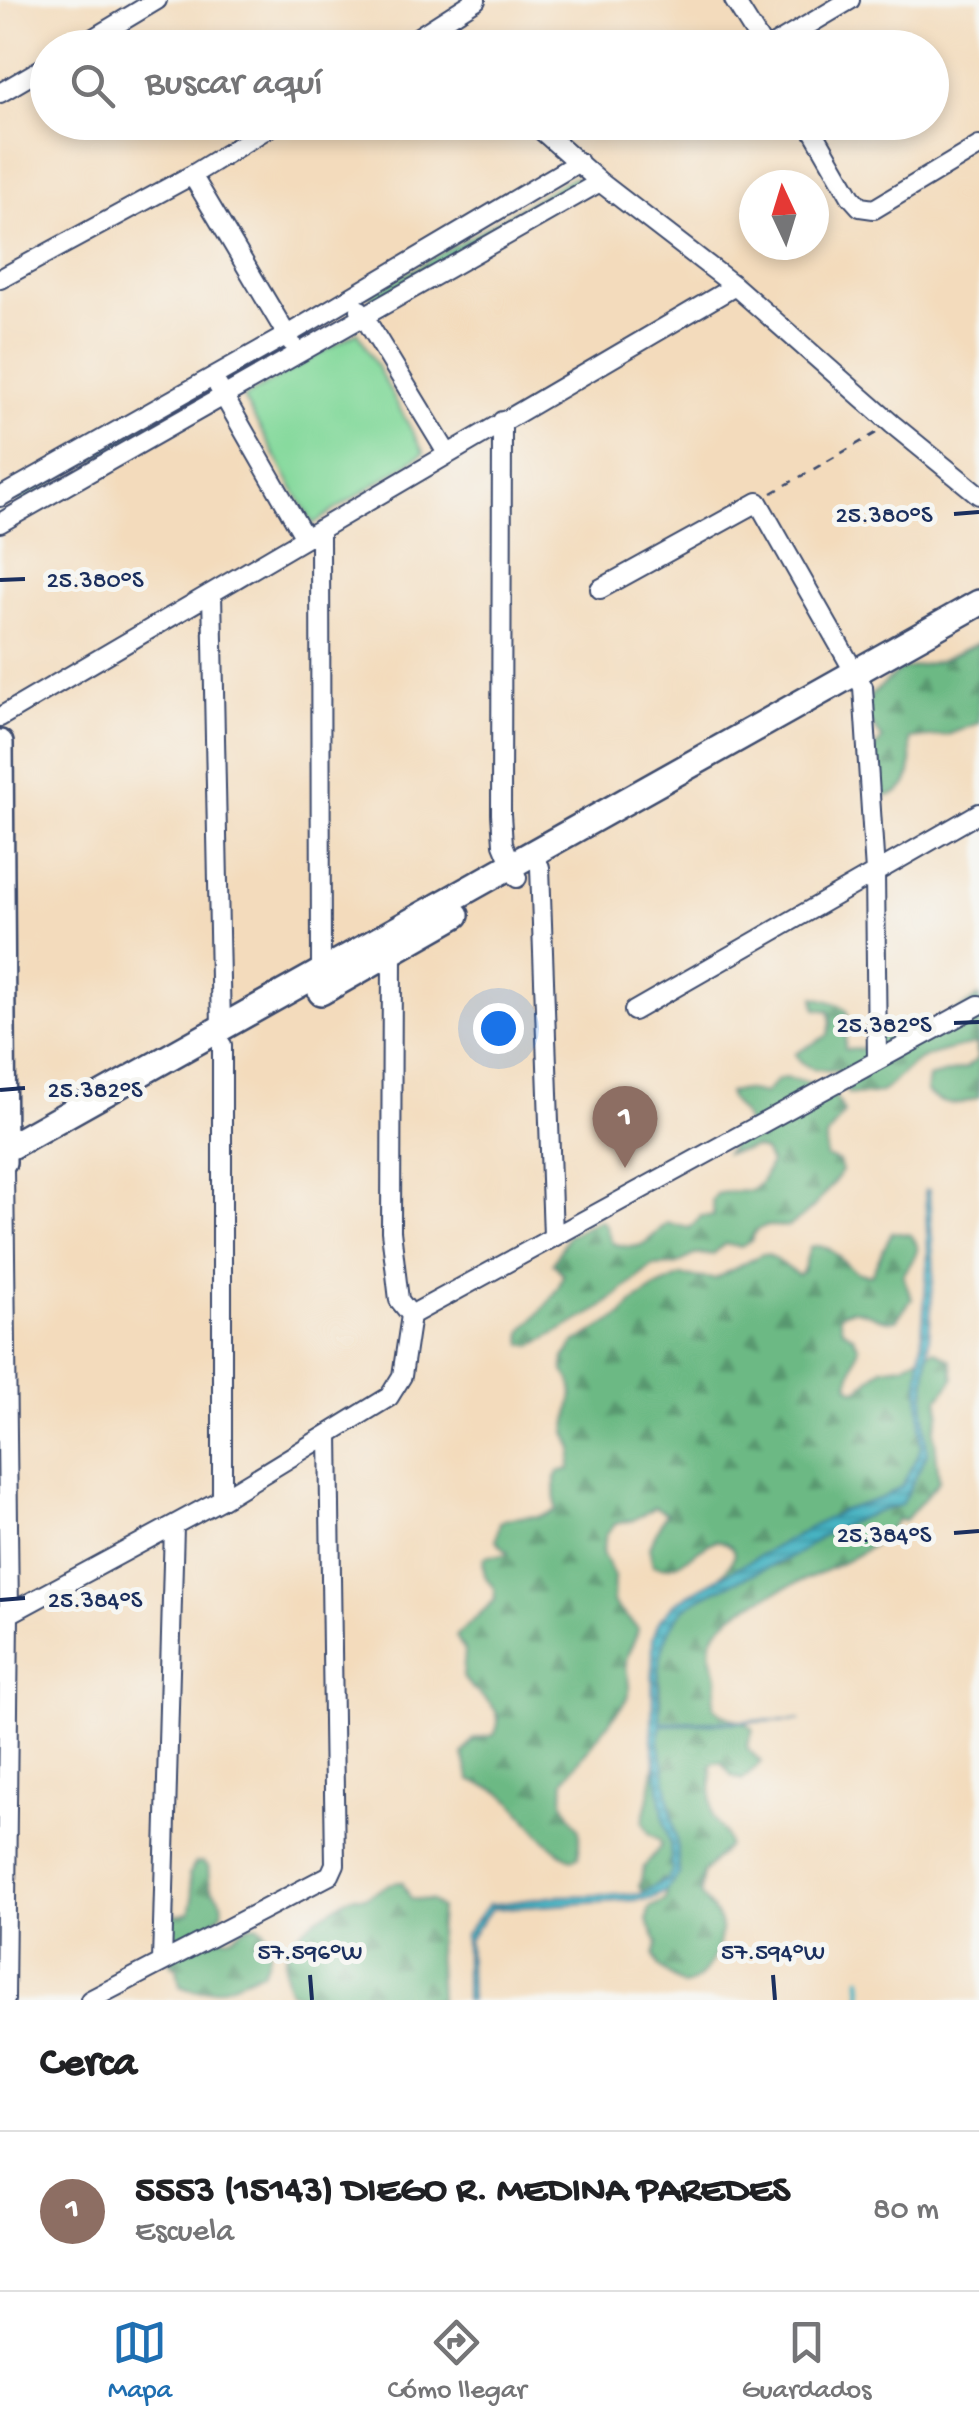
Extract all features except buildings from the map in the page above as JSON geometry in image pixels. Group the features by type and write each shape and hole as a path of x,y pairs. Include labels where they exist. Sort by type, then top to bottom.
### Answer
{"main road":[{"path":"859,680 979,603"},
{"path":"221,1037 321,972 522,870 859,680 979,621"},
{"path":"0,743 2,1160 221,1037 392,954 522,870"}],"street":[{"path":"106,30 157,0"},
{"path":"429,30 476,0"},
{"path":"734,0 754,30"},
{"path":"798,30 850,0"},
{"path":"0,93 30,76"},
{"path":"0,278 248,140"},
{"path":"554,140 600,182 735,286 979,495"},
{"path":"818,140 851,197 860,207 874,209 979,146"},
{"path":"0,497 287,335 580,162"},
{"path":"192,174 298,354"},
{"path":"0,523 600,182"},
{"path":"0,717 735,286"},
{"path":"352,297 446,453"},
{"path":"213,377 312,534 321,972"},
{"path":"502,421 501,814 503,844 522,870 553,1236"},
{"path":"600,590 758,502 859,680 876,872 877,1060"},
{"path":"212,593 221,1037 222,1499"},
{"path":"634,1011 979,813"},
{"path":"392,954 392,1232 398,1300 412,1316"},
{"path":"412,1316 979,1004"},
{"path":"2,1160 8,1614 4,1709 5,2000"},
{"path":"8,1614 222,1499 389,1396 402,1376 412,1316"},
{"path":"90,2000 330,1875 336,1864 329,1434"},
{"path":"162,1962 174,1526"}],"path":[{"path":"758,502 892,424"}],"green space":[{"path":"572,177 576,183 374,299 369,296"},
{"path":"358,332 424,453 313,524 243,398"},
{"path":"206,390 206,396 18,503 17,497"},
{"path":"979,643 979,723 947,735 910,739 910,774 902,789 884,796 870,795 874,749 883,739 868,720 870,696 900,670 939,661"},
{"path":"814,997 839,1005 848,1013 845,1049 853,1050 869,1045 888,1029 929,1028 979,997 979,1097 951,1104 926,1092 928,1078 966,1068 977,1059 977,1044 922,1058 882,1091 848,1094 839,1071 808,1067 795,1054 828,1035 829,1011 816,1009"},
{"path":"784,1078 828,1090 844,1113 826,1138 826,1157 839,1162 842,1171 811,1210 787,1227 757,1230 752,1240 741,1247 725,1244 713,1254 694,1255 675,1265 652,1266 600,1309 532,1346 523,1344 522,1332 561,1282 563,1274 553,1263 568,1236 600,1220 612,1243 637,1246 667,1223 690,1228 701,1216 714,1216 712,1200 717,1194 749,1190 760,1183 770,1163 764,1151 755,1148 726,1153 746,1125 728,1093 744,1090 764,1094"},
{"path":"892,1232 911,1235 917,1246 903,1276 912,1299 896,1320 853,1310 839,1316 842,1329 853,1336 859,1347 848,1384 853,1390 859,1389 882,1368 903,1365 934,1350 951,1360 954,1379 938,1399 940,1412 934,1430 939,1481 908,1517 903,1521 897,1519 880,1539 857,1555 745,1607 725,1622 712,1639 717,1681 714,1707 753,1729 747,1748 761,1762 743,1780 732,1776 721,1762 711,1766 712,1813 728,1846 703,1873 700,1893 718,1919 721,1936 705,1971 683,1986 658,1966 654,1955 658,1943 647,1921 649,1908 666,1900 668,1881 662,1879 649,1892 643,1893 639,1887 644,1867 661,1846 643,1822 658,1737 659,1650 670,1618 728,1567 734,1555 730,1546 716,1540 678,1564 653,1565 649,1547 666,1513 655,1507 633,1520 615,1524 606,1534 602,1553 614,1576 613,1603 638,1629 626,1659 628,1698 564,1780 563,1801 579,1830 579,1856 574,1859 548,1842 506,1796 470,1780 463,1755 474,1739 494,1735 498,1716 463,1677 465,1652 456,1636 495,1600 483,1563 484,1558 508,1553 496,1540 500,1522 556,1510 555,1478 558,1472 570,1469 573,1449 566,1432 573,1394 564,1371 564,1358 575,1343 621,1316 657,1287 681,1276 715,1279 762,1254 798,1275 803,1271 810,1247 819,1246 853,1270 871,1275"},
{"path":"196,1863 208,1866 211,1888 223,1904 222,1913 208,1925 207,1931 226,1937 250,1925 259,1925 270,1947 262,1972 221,1988 201,1991 180,1986 177,1967 171,1965 159,1900 172,1898 177,1915 190,1912 193,1899 189,1874"},
{"path":"402,1882 411,1899 431,1900 440,1908 440,2000 320,2000 290,1992 284,1963 293,1940 302,1930 350,1897 366,1896"}],"water":[{"path":"925,1190 929,1190 934,1269 924,1407 927,1454 901,1505 841,1526 790,1558 689,1605 672,1624 662,1651 658,1679 661,1722 801,1720 661,1725 659,1740 679,1874 665,1892 651,1899 491,1909 468,1940 470,2000 465,2000 465,1934 488,1905 556,1896 640,1894 668,1879 672,1871 670,1843 652,1740 653,1638 659,1621 675,1603 698,1589 841,1511 882,1498 902,1486 921,1448 919,1376 928,1254"}],"waterway":[{"path":"861,1978 862,2000"}],"place":[{"name":"5553 (15143) DIEGO R. MEDINA PAREDES","path":"625,1168"}]}
